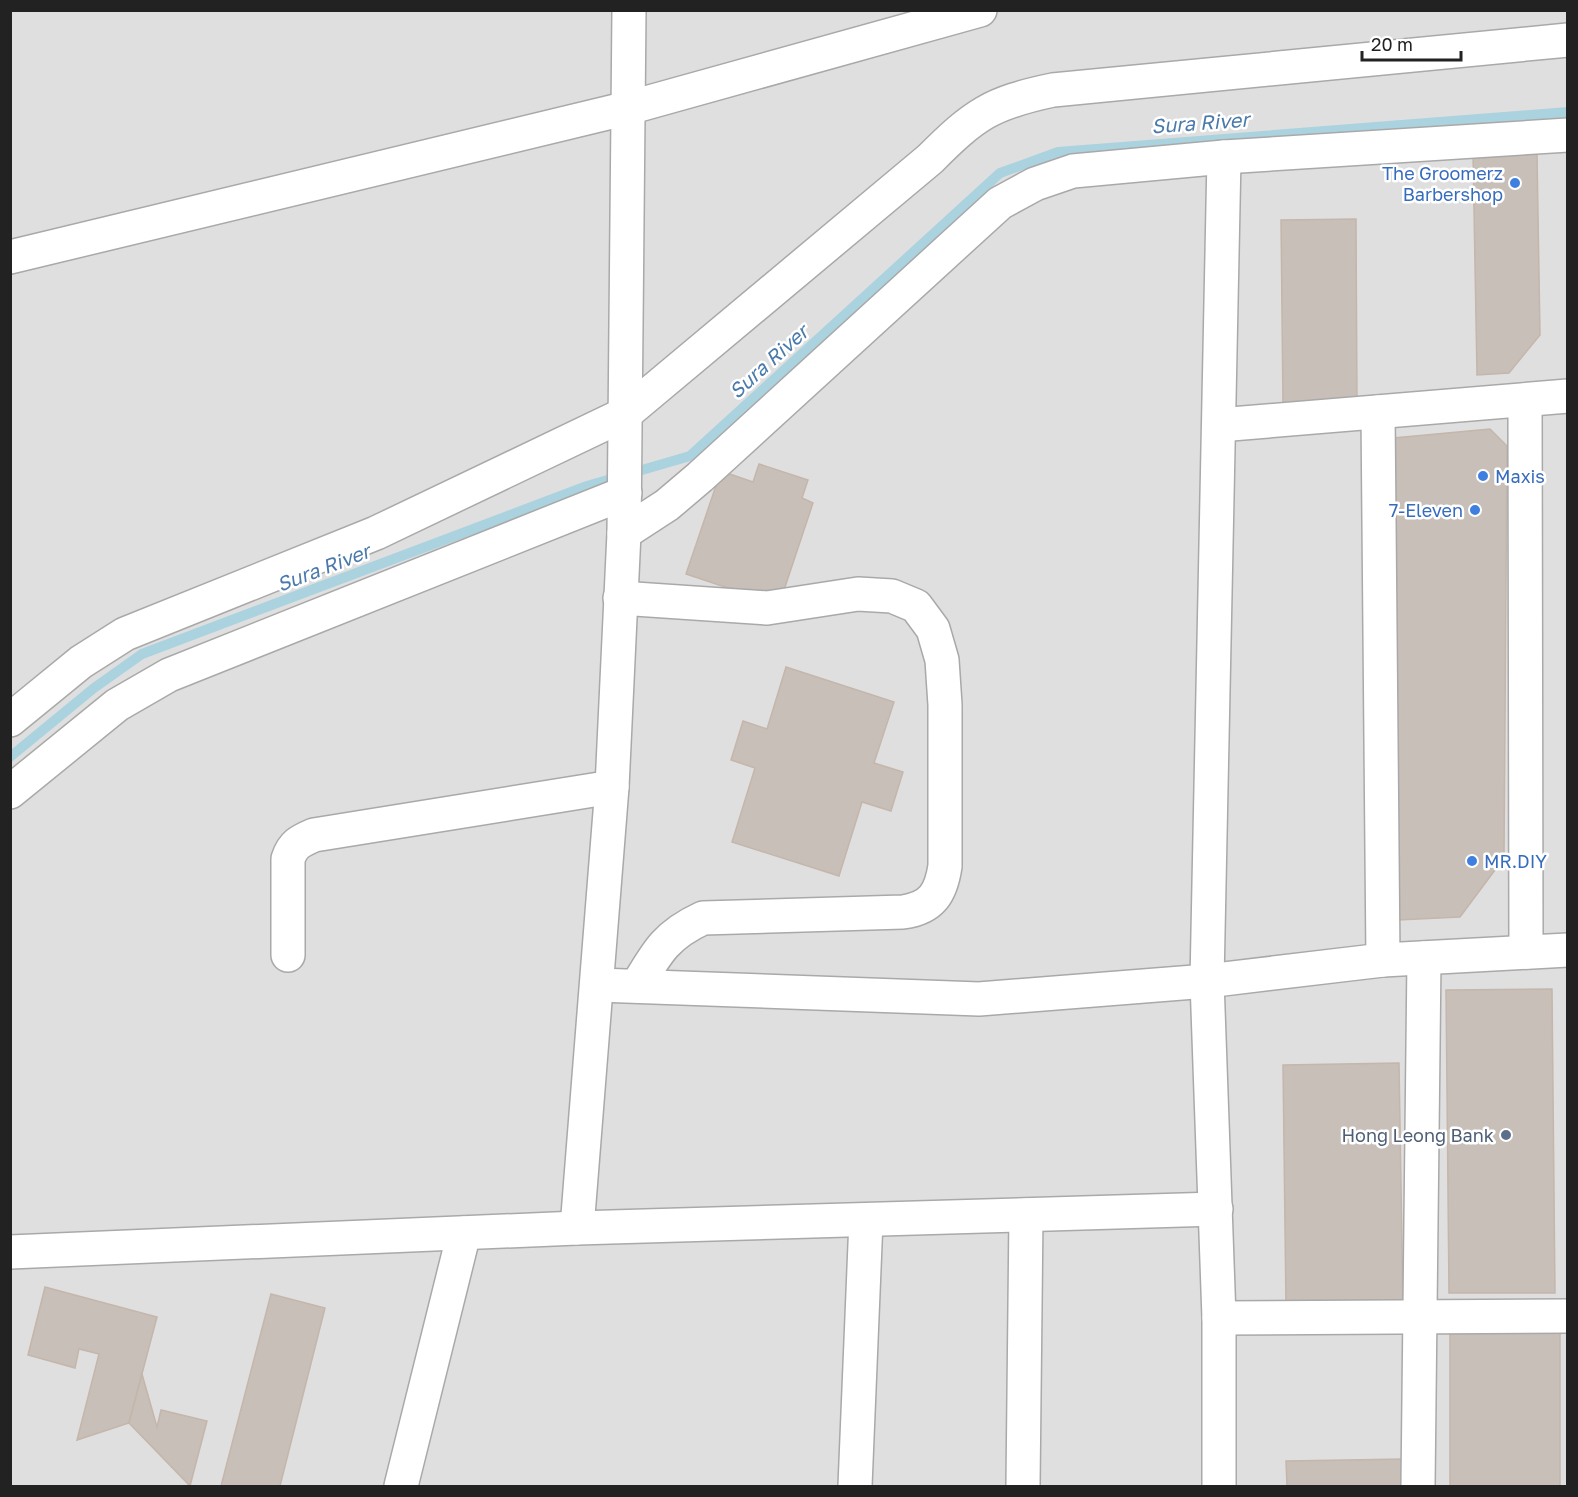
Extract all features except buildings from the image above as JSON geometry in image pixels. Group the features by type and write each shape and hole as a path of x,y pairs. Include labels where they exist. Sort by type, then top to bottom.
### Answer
{"street":[{"path":"577,1228 612,787 624,533 630,10"},
{"path":"10,257 628,108 980,10"},
{"path":"10,720 81,662 125,634 375,533 625,426 930,159 959,130 986,110 1013,98 1053,90 1568,40"},
{"path":"624,533 667,505 700,477 1000,203 1035,184 1073,171 1224,157 1568,135"},
{"path":"1219,1486 1219,1318 1207,981 1224,157"},
{"path":"1219,425 1568,396"},
{"path":"1525,399 1526,952"},
{"path":"1378,412 1383,960"},
{"path":"10,792 117,705 169,675 625,489"},
{"path":"621,597 767,608 858,594 892,596 916,606 933,629 942,660 945,705 945,866 942,884 929,904 917,910 903,912 703,918 680,929 660,946 637,986"},
{"path":"288,955 288,859 292,848 299,841 314,835 612,787"},
{"path":"598,984 979,999 1207,981 1383,960 1568,950"},
{"path":"1418,1486 1424,958"},
{"path":"10,1252 577,1228 1216,1209"},
{"path":"1023,1486 1026,1215"},
{"path":"855,1486 866,1220"},
{"path":"401,1486 464,1233"},
{"path":"1219,1318 1568,1316"}],"shaded area":[{"path":"11,11 1567,11 1567,1486 11,1486"}],"waterway":[{"name":"Sura River","path":"10,757 94,688 142,654 587,486 690,456 1000,173 1058,152 1568,112"}],"place":[{"name":"The Groomerz Barbershop","path":"1515,183"},
{"name":"Maxis","path":"1483,476"},
{"name":"7-Eleven","path":"1475,510"},
{"name":"MR.DIY","path":"1472,861"},
{"name":"Hong Leong Bank","path":"1506,1135"}]}
